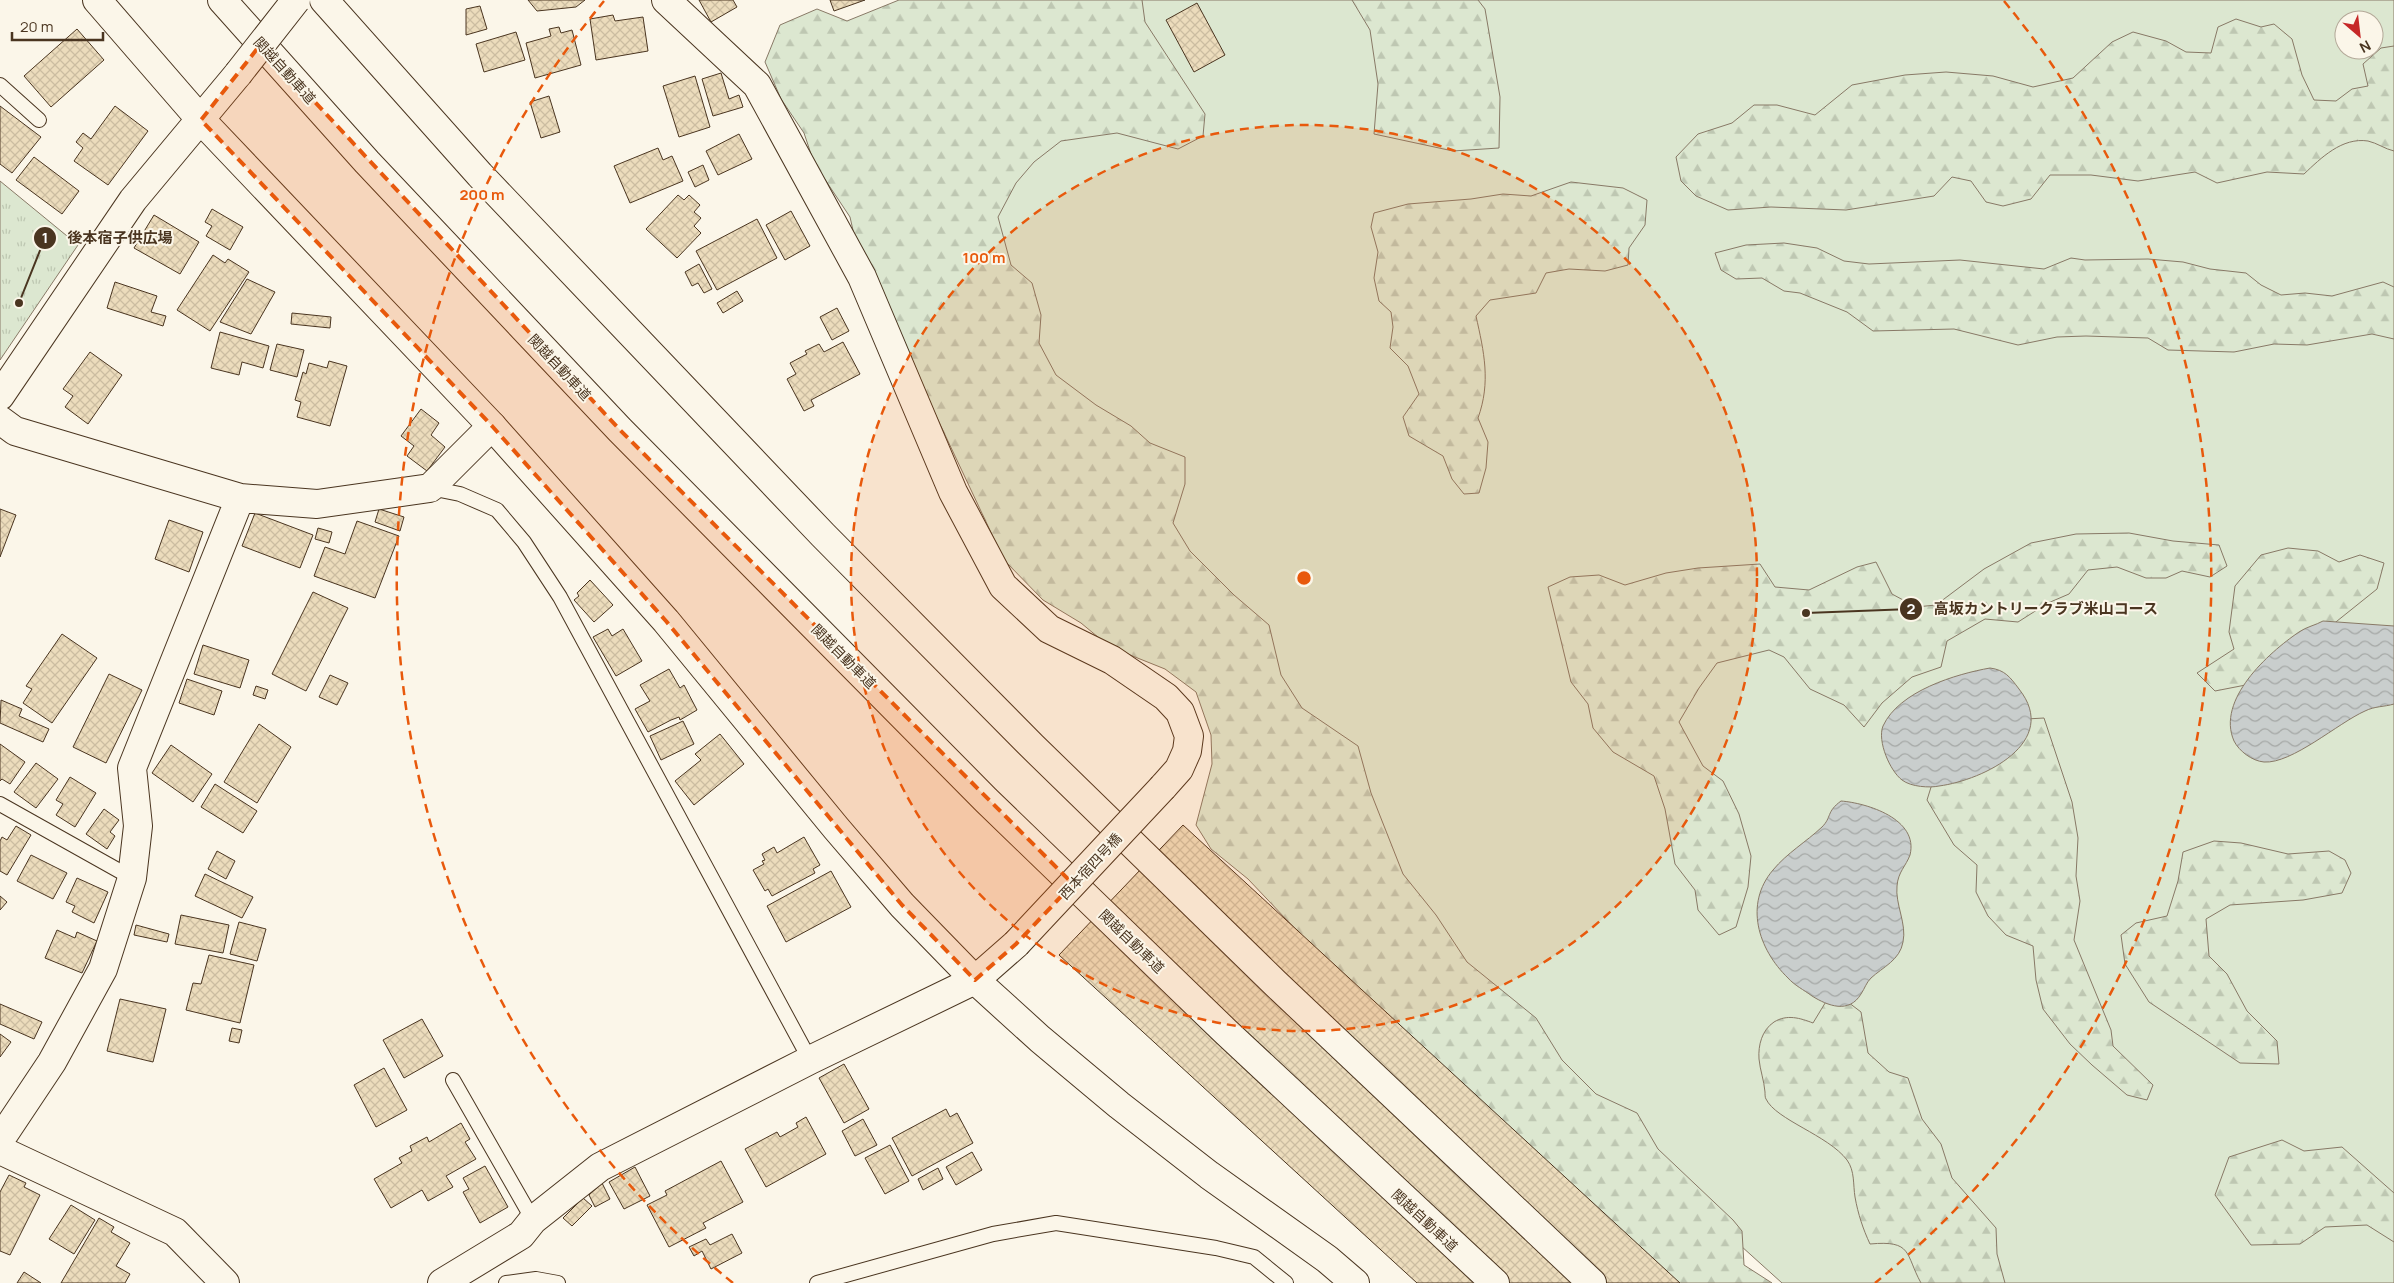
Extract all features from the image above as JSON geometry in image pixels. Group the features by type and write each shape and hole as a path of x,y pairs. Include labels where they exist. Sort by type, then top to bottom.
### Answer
{"main road":[{"path":"97,0 200,120 492,426 666,621 836,828 902,905 975,980 1040,1039 1119,1105 1209,1175 1327,1259 1355,1283"},
{"name":"関越自動車道","path":"222,0 366,162 620,430 952,765 1225,1032 1495,1283"},
{"path":"0,396 133,200 238,74 296,0"},
{"path":"324,0 480,175 823,535 1032,746 1275,983 1592,1283"},
{"name":"西本宿四号橋","path":"442,1283 521,1235 533,1220 600,1167 810,1060 975,980 1016,944 1164,787 1179,769 1187,751 1189,736 1180,712 1166,697 1112,660 1049,629 1003,586 952,492 862,277 756,86 666,0"},
{"path":"0,420 15,431 240,498 317,504 430,488 492,426"},
{"path":"0,1140 52,1062 103,969 132,878 138,826 132,768 240,498"},
{"path":"0,1150 175,1232 225,1283"}],"lane":[{"path":"0,85 39,120"},
{"path":"430,488 460,494 497,510 524,542 560,597 810,1060"},
{"path":"0,804 132,878"},
{"path":"453,1080 533,1220"},
{"path":"818,1283 993,1234 1056,1223 1216,1248 1254,1257 1286,1283"},
{"path":"506,1283 536,1278 558,1283"}],"highlighted area":[{"path":"261,44 620,430 1073,884 1016,944 975,980 902,905 666,621 492,426 201,120"}],"green space":[{"path":"899,0 1142,0 1145,22 1205,114 1203,136 1178,149 1117,133 1061,141 1034,162 1016,183 998,217 1011,265 1032,283 1041,315 1039,343 1056,375 1096,405 1131,426 1150,443 1185,457 1185,484 1173,523 1190,551 1234,595 1269,625 1281,675 1302,708 1358,746 1371,793 1403,874 1436,915 1467,962 1536,1018 1562,1060 1596,1094 1637,1113 1658,1149 1733,1220 1742,1231 1744,1265 1772,1283 1674,1283 1303,937 1248,879 1211,849 1196,825 1212,764 1211,735 1196,692 1165,669 1110,647 1081,623 1043,600 1004,560 857,248 850,217 814,163 804,133 781,99 765,62 780,25 817,9 847,21"},
{"path":"936,0 2394,0 2394,1283 1782,1283 1472,1003 1103,530 890,45"},
{"path":"1352,0 1478,0 1485,9 1500,97 1499,148 1453,151 1374,134 1378,84 1370,30"},
{"path":"2236,19 2261,27 2274,24 2292,39 2302,75 2314,100 2336,101 2352,89 2368,86 2363,64 2368,60 2384,60 2384,48 2394,46 2394,151 2368,141 2349,142 2333,150 2304,174 2267,172 2217,183 2195,172 2138,181 2091,175 2050,175 2031,199 2003,206 1986,202 1971,181 1952,177 1934,196 1846,210 1771,207 1728,210 1696,196 1681,181 1676,157 1698,134 1732,123 1754,105 1777,105 1815,115 1852,85 1905,75 1946,72 1993,76 2033,87 2073,78 2112,42 2133,32 2166,41 2186,52 2211,53 2218,27"},
{"path":"0,181 78,245 0,360"},
{"path":"1571,182 1623,188 1647,200 1645,225 1629,248 1628,265 1605,271 1569,269 1546,273 1536,293 1490,300 1476,316 1485,367 1484,392 1478,418 1488,442 1486,468 1479,493 1464,494 1452,479 1443,456 1409,436 1403,417 1419,394 1408,366 1390,348 1393,327 1391,312 1379,301 1374,278 1378,252 1371,227 1374,213 1408,204 1471,199 1503,194 1531,196"},
{"path":"1784,243 1817,248 1844,261 1869,264 1960,260 2044,269 2071,258 2085,260 2148,259 2183,262 2210,269 2246,273 2261,285 2281,295 2305,293 2332,296 2383,282 2394,287 2394,339 2372,334 2307,345 2274,344 2234,352 2168,350 2148,338 2057,337 2018,345 1954,329 1873,331 1847,312 1800,293 1784,291 1762,278 1736,279 1721,270 1715,253 1746,245"},
{"path":"2129,533 2173,541 2219,545 2227,566 2210,577 2182,571 2166,578 2146,578 2117,567 2088,570 2069,594 2048,603 2018,622 1985,619 1947,641 1941,667 1912,677 1882,703 1864,727 1844,705 1810,689 1784,657 1769,650 1717,663 1699,688 1679,722 1703,766 1723,781 1739,814 1751,856 1748,887 1736,927 1719,935 1698,910 1695,890 1675,864 1665,809 1654,776 1613,752 1593,728 1588,704 1571,682 1548,587 1570,577 1599,575 1625,585 1666,573 1698,568 1760,564 1775,587 1809,590 1857,567 1876,562 1892,594 1916,607 1936,605 1984,569 2031,543 2076,534"},
{"path":"2288,548 2318,551 2339,562 2360,555 2384,563 2377,589 2261,682 2215,691 2197,673 2234,649 2229,632 2235,586 2261,555"},
{"path":"2044,718 2072,802 2078,838 2076,876 2080,901 2074,940 2111,1030 2113,1046 2153,1085 2147,1100 2127,1095 2092,1065 2070,1044 2043,1009 2036,980 2033,946 2006,935 1988,916 1976,892 1977,865 1954,845 1927,800 1937,768 2009,720"},
{"path":"2214,841 2241,843 2288,854 2329,851 2345,860 2351,873 2342,893 2303,900 2230,905 2206,919 2209,956 2227,974 2247,1011 2277,1041 2279,1064 2240,1063 2149,1002 2125,964 2121,935 2136,923 2167,916 2178,881 2183,852"},
{"path":"1830,995 1840,996 1861,1012 1868,1053 1889,1072 1908,1078 1922,1119 1941,1144 1952,1178 1996,1228 1997,1254 2005,1283 1921,1283 1906,1251 1901,1247 1884,1243 1870,1244 1859,1215 1850,1164 1828,1143 1780,1114 1766,1098 1759,1059 1759,1048 1766,1029 1774,1022 1789,1017 1813,1023"},
{"path":"2282,1140 2304,1151 2342,1147 2394,1193 2394,1242 2367,1225 2325,1227 2300,1244 2251,1245 2215,1195 2229,1157"}],"water":[{"path":"2323,621 2394,626 2394,704 2365,711 2288,757 2264,762 2251,758 2236,745 2230,725 2232,710 2238,694 2248,679 2273,652 2302,630"},
{"path":"1990,668 2000,670 2010,678 2019,689 2029,708 2031,726 2024,741 2012,755 1995,767 1976,776 1935,787 1915,786 1897,776 1889,763 1882,739 1883,726 1891,714 1902,703 1930,686 1961,675"},
{"path":"1841,801 1864,805 1889,815 1907,832 1911,842 1910,855 1900,873 1897,886 1904,935 1901,948 1890,963 1869,980 1856,1000 1851,1004 1838,1006 1825,1003 1812,996 1793,983 1778,966 1762,940 1758,926 1757,911 1764,883 1773,870 1784,858 1822,827 1833,808"}],"building":[{"path":"528,0 585,0 576,7 537,11"},
{"path":"699,0 733,0 737,7 711,22"},
{"path":"830,0 865,0 834,11"},
{"path":"1197,3 1225,55 1194,72 1166,20"},
{"path":"480,6 487,29 466,35 466,9"},
{"path":"613,15 615,21 643,17 648,51 596,60 590,19"},
{"path":"559,27 561,33 572,30 581,65 535,78 526,43 551,36 549,29"},
{"path":"77,29 104,60 51,107 24,76"},
{"path":"516,32 525,60 484,72 476,44"},
{"path":"721,73 729,99 739,95 743,107 713,116 702,79"},
{"path":"695,76 710,127 679,137 663,86"},
{"path":"549,96 560,132 541,138 530,102"},
{"path":"0,106 41,137 12,173 0,164"},
{"path":"115,106 148,131 108,185 74,161 83,148 76,142 83,133 91,139"},
{"path":"739,134 752,159 718,175 706,151"},
{"path":"658,148 663,160 672,156 683,181 630,203 614,166"},
{"path":"34,157 79,191 62,214 16,180"},
{"path":"703,165 709,180 695,187 688,172"},
{"path":"678,195 684,200 689,195 700,205 694,212 701,218 694,226 701,233 677,258 646,229"},
{"path":"212,209 243,227 230,250 206,236 212,226 205,222"},
{"path":"791,211 810,246 785,260 766,225"},
{"path":"154,215 199,242 180,274 134,248"},
{"path":"757,219 777,258 717,290 696,251"},
{"path":"213,255 225,263 228,259 249,272 210,331 177,310"},
{"path":"699,264 712,289 704,293 698,283 692,286 685,272"},
{"path":"247,279 275,292 251,334 220,322"},
{"path":"115,282 157,296 151,312 166,316 163,326 107,308"},
{"path":"737,291 743,301 723,313 717,303"},
{"path":"837,308 849,331 832,340 820,317"},
{"path":"292,313 331,317 330,328 291,324"},
{"path":"220,332 269,346 263,368 242,362 239,375 211,368"},
{"path":"843,342 860,374 811,400 814,406 804,411 787,379 796,374 790,363 807,354 805,351 819,344 824,352"},
{"path":"277,344 304,350 297,377 270,370"},
{"path":"90,352 122,375 88,424 65,407 73,396 63,389"},
{"path":"329,361 347,366 330,426 297,417 301,402 295,400 303,372 306,374 309,363 327,368"},
{"path":"421,409 439,423 431,435 445,447 427,471 407,456 414,446 401,436"},
{"path":"0,509 16,515 0,557"},
{"path":"379,509 404,517 400,531 375,522"},
{"path":"255,513 313,535 300,568 242,546"},
{"path":"169,520 203,532 189,572 155,559"},
{"path":"357,521 399,536 375,598 314,576 325,547 345,554"},
{"path":"318,528 332,532 329,543 315,539"},
{"path":"590,580 613,605 594,622 574,600 579,596 577,593"},
{"path":"313,592 348,608 306,691 272,674"},
{"path":"608,629 612,636 623,629 642,661 616,676 593,637"},
{"path":"62,634 97,658 52,723 23,703 32,689 26,686"},
{"path":"203,645 249,660 240,688 194,674"},
{"path":"669,669 680,688 684,685 697,710 680,720 679,717 648,732 635,709 650,701 640,685"},
{"path":"109,674 142,690 106,763 73,747"},
{"path":"330,675 348,683 337,705 319,697"},
{"path":"187,679 222,691 214,715 179,703"},
{"path":"256,686 268,690 265,699 253,695"},
{"path":"1,700 22,709 19,716 49,729 43,742 0,723"},
{"path":"683,721 694,744 661,760 650,736"},
{"path":"259,724 291,747 257,803 224,782"},
{"path":"720,734 744,764 694,805 675,781 701,760 695,754"},
{"path":"0,744 25,762 10,784 2,779 0,781"},
{"path":"171,745 212,774 193,802 152,773"},
{"path":"36,763 58,779 36,808 14,792"},
{"path":"70,777 96,793 75,827 56,815 63,804 56,800"},
{"path":"215,784 257,811 243,833 201,807"},
{"path":"104,809 119,820 110,832 115,836 107,849 86,834"},
{"path":"1183,825 1680,1283 1417,1283 1059,955"},
{"path":"16,826 31,835 7,875 0,871 0,841 2,837 7,840"},
{"path":"804,837 820,865 813,869 815,873 772,896 768,889 765,891 753,870 764,864 762,861 765,860 762,854 774,847 777,853"},
{"path":"217,851 235,861 226,879 208,869"},
{"path":"31,855 67,873 53,899 17,881"},
{"path":"831,871 851,907 786,942 767,906"},
{"path":"205,874 253,897 242,918 195,896"},
{"path":"77,878 108,892 94,923 72,912 75,906 66,902"},
{"path":"0,896 7,902 0,910"},
{"path":"181,915 229,925 223,953 175,944"},
{"path":"239,922 266,929 257,961 230,954"},
{"path":"136,925 169,934 167,942 134,935"},
{"path":"57,930 75,938 77,932 97,941 82,973 45,958"},
{"path":"209,955 254,965 240,1023 186,1010 193,983 201,984"},
{"path":"120,999 166,1009 153,1062 107,1051"},
{"path":"0,1004 42,1022 34,1039 0,1024"},
{"path":"422,1019 443,1056 404,1078 383,1040"},
{"path":"232,1028 242,1030 239,1043 229,1041"},
{"path":"0,1034 11,1042 0,1057"},
{"path":"844,1064 869,1109 844,1123 819,1078"},
{"path":"384,1068 407,1110 376,1127 354,1085"},
{"path":"946,1109 950,1117 957,1113 973,1143 912,1176 892,1138"},
{"path":"806,1117 826,1154 766,1187 745,1149 777,1132 780,1137 798,1127 796,1123"},
{"path":"863,1119 877,1145 855,1156 842,1131"},
{"path":"461,1123 470,1139 465,1142 476,1159 446,1176 453,1187 428,1201 422,1190 391,1208 374,1179 402,1163 399,1158 412,1151 410,1146 427,1137 429,1142"},
{"path":"890,1145 909,1181 885,1194 865,1158"},
{"path":"972,1152 982,1170 956,1185 946,1167"},
{"path":"721,1161 743,1202 703,1223 706,1228 669,1247 647,1205 667,1195 665,1191"},
{"path":"485,1166 508,1207 480,1223 463,1192 469,1189 463,1178"},
{"path":"635,1167 650,1196 624,1209 609,1182"},
{"path":"938,1168 943,1179 923,1190 918,1179"},
{"path":"9,1175 26,1183 24,1187 40,1195 10,1255 0,1251 0,1192"},
{"path":"602,1183 610,1199 595,1207 589,1195"},
{"path":"583,1198 592,1206 572,1226 563,1218"},
{"path":"71,1205 95,1220 74,1254 49,1239"},
{"path":"99,1218 114,1227 111,1232 130,1243 116,1266 130,1274 125,1283 61,1283"},
{"path":"732,1234 742,1253 711,1269 702,1251 694,1256 689,1247 706,1239 710,1245"},
{"path":"24,1272 41,1283 17,1283"}],"place":[{"name":"後本宿子供広場","path":"19,303"},
{"name":"高坂カントリークラブ米山コース","path":"1806,613"}]}
